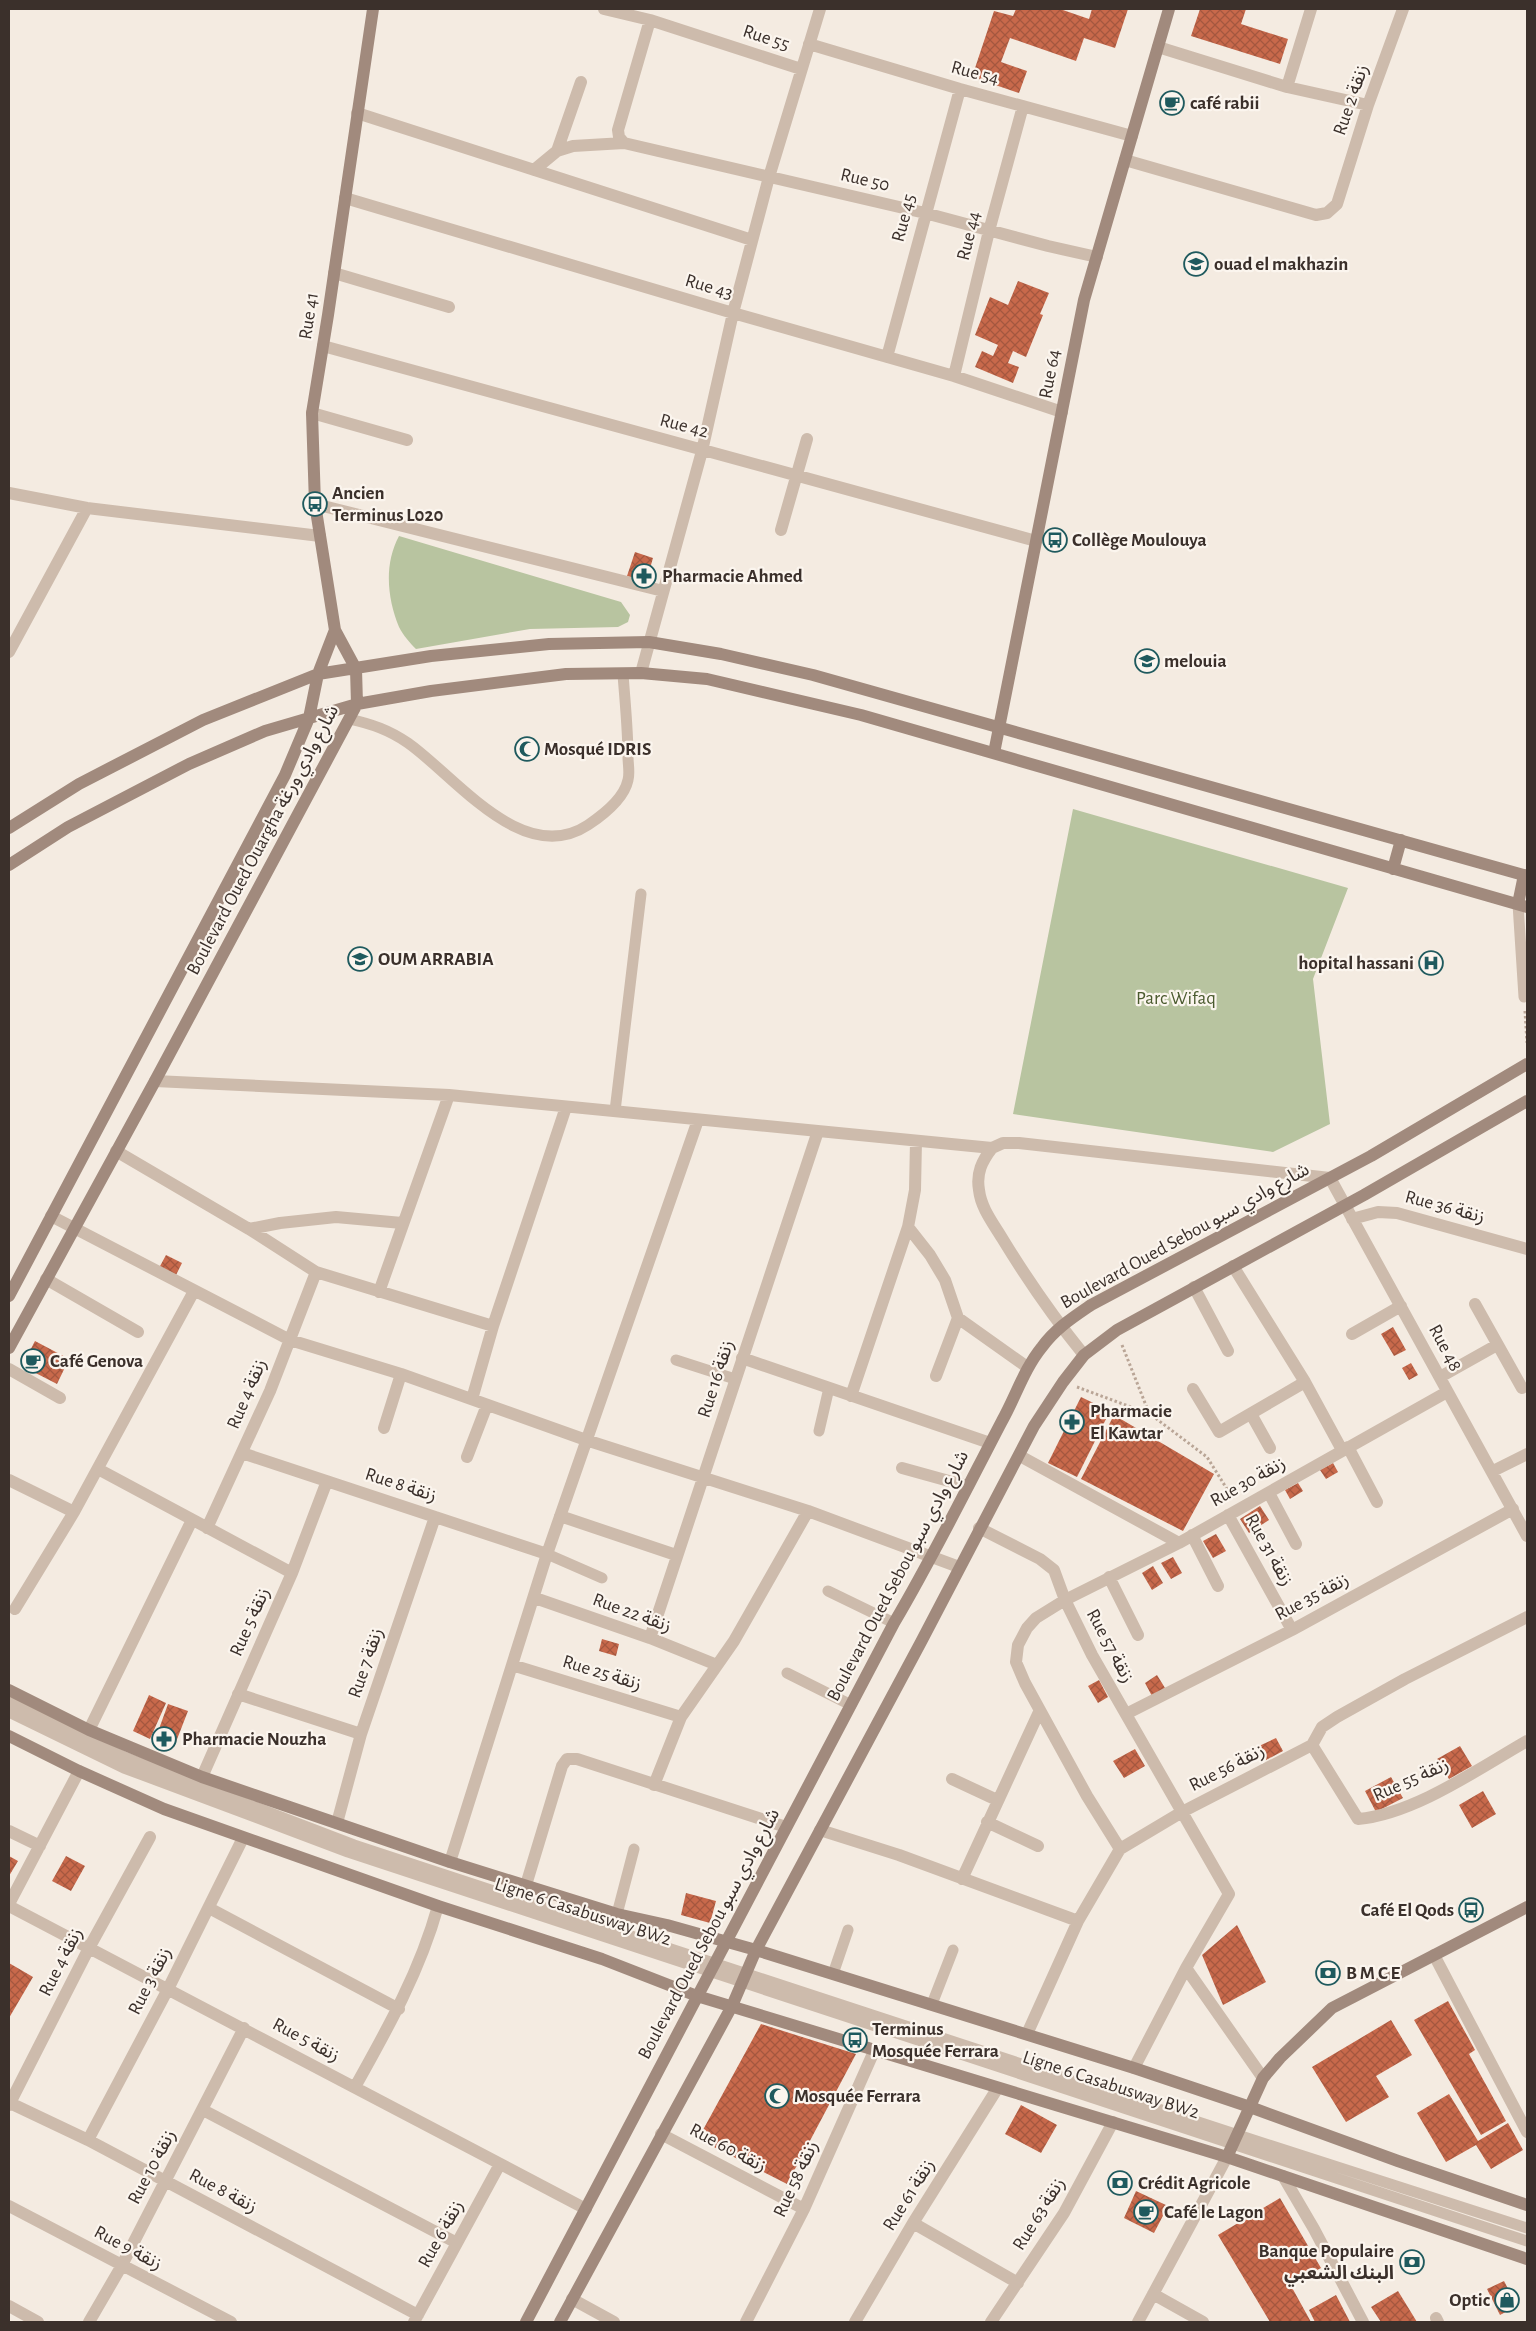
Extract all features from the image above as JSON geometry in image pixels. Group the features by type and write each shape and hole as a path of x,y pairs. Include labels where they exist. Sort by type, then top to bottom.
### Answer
{"street":[{"name":"Rue 41","path":"335,630 315,504 312,413 373,9"},
{"name":"Rue 55","path":"604,9 650,20 801,69"},
{"path":"641,673 702,451 733,313 752,240 820,9"},
{"name":"Rue 64","path":"994,753 1084,300 1169,9"},
{"path":"1288,87 1311,9"},
{"name":"Rue 2 زنقة","path":"1125,160 1316,215 1327,213 1337,204 1368,105 1403,9"},
{"path":"624,143 619,137 618,130 650,20"},
{"name":"Rue 54","path":"809,44 960,89 1132,136"},
{"path":"1158,47 1288,87 1368,105"},
{"path":"534,170 557,151 581,82"},
{"name":"Rue 45","path":"887,357 960,89"},
{"name":"Rue 44","path":"954,376 1022,106"},
{"path":"357,113 752,240"},
{"name":"Rue 50","path":"557,151 573,146 624,143 925,213 989,231 1097,257"},
{"name":"Rue 43","path":"345,198 733,313 954,376 1062,412"},
{"path":"334,273 449,306"},
{"name":"Rue 42","path":"323,346 1036,541"},
{"path":"312,413 407,440"},
{"path":"781,530 807,439"},
{"path":"9,493 88,508 320,536"},
{"path":"315,504 663,591"},
{"path":"9,652 88,508"},
{"name":"Boulevard Oued Ouargha شارع وادي ورغة","path":"9,1348 155,1081 357,704 356,669 335,630"},
{"name":"Boulevard Oued Ouargha شارع وادي ورغة","path":"9,1296 285,775 309,718 318,674 335,630"},
{"path":"9,828 79,784 203,720 318,674 431,656 549,644 649,642 721,654 813,676 1526,876 1522,906 861,715 707,679 641,673 566,674 431,691 357,704 264,731 189,764 68,827 9,865"},
{"path":"1393,869 1401,840"},
{"name":"Boulevard Oued Sebou شارع وادي سبو","path":"526,2322 894,1623 933,1556 1027,1368 1061,1326 1091,1305 1330,1178 1527,1064"},
{"path":"155,1081 449,1095 992,1148"},
{"path":"379,1292 449,1095"},
{"path":"560,2322 732,2006 756,1950 1020,1456 1034,1426 1063,1382 1084,1355 1117,1330 1344,1205 1527,1101"},
{"path":"472,1399 493,1326 566,1107"},
{"path":"450,1862 535,1598 547,1554 698,1120"},
{"name":"Rue 16 زنقة","path":"650,1638 818,1131"},
{"path":"851,1396 908,1227 915,1190 916,1140"},
{"path":"1084,1355 1021,1269 985,1209 978,1190 979,1172 982,1161 992,1148 1003,1143 1019,1143 1330,1178"},
{"path":"116,1151 249,1229 316,1272 493,1326"},
{"name":"Rue 48","path":"1330,1178 1447,1392 1493,1471 1527,1536"},
{"name":"Rue 36 زنقة","path":"1352,1219 1378,1212 1397,1212 1527,1250"},
{"path":"51,1216 290,1340 401,1374 586,1440 808,1511 960,1567"},
{"path":"249,1229 280,1223 336,1218 402,1223"},
{"path":"908,1227 930,1255 945,1280 958,1318 1027,1368"},
{"path":"1233,1266 1377,1502"},
{"name":"Rue 4 زنقة","path":"207,1528 242,1453 290,1340 316,1272"},
{"path":"46,1279 138,1332"},
{"path":"1194,1287 1228,1351"},
{"path":"15,1609 74,1512 194,1291"},
{"path":"1475,1304 1522,1388"},
{"path":"1352,1334 1401,1306"},
{"path":"936,1376 958,1318"},
{"path":"1440,1377 1497,1345"},
{"path":"742,1358 990,1443"},
{"path":"9,1369 60,1398"},
{"path":"384,1428 401,1374"},
{"path":"1193,1389 1219,1432 1305,1382"},
{"name":"Rue 30 زنقة","path":"1120,1849 1039,1712 1016,1662 1018,1645 1036,1618 1065,1600 1178,1543 1269,1493 1447,1392"},
{"path":"467,1457 487,1405"},
{"path":"1251,1414 1270,1448"},
{"name":"Rue 8 زنقة","path":"242,1453 547,1554"},
{"path":"1493,1471 1527,1454"},
{"path":"1020,1456 1178,1543"},
{"path":"902,1468 967,1486"},
{"path":"98,1469 292,1573"},
{"path":"9,1480 74,1512"},
{"name":"Rue 5 زنقة","path":"202,1777 292,1573 327,1481"},
{"path":"1269,1493 1296,1544"},
{"name":"Rue 35 زنقة","path":"1126,1714 1292,1630 1513,1509"},
{"path":"654,1784 681,1717 734,1641 808,1511"},
{"name":"Rue 31 زنقة","path":"1234,1512 1292,1630"},
{"path":"560,1516 676,1555"},
{"name":"Rue 7 زنقة","path":"337,1823 361,1734 435,1517"},
{"path":"89,1730 192,1520"},
{"name":"Rue 57 زنقة","path":"980,1528 1049,1564 1059,1580 1065,1600 1092,1655 1229,1894 1186,1968"},
{"path":"1192,1535 1218,1586"},
{"path":"1109,1577 1138,1634"},
{"name":"Rue 22 زنقة","path":"535,1598 650,1638 716,1665"},
{"name":"Rue 56 زنقة","path":"1027,2034 1078,1921 1120,1849 1182,1812 1312,1745 1322,1727 1337,1717 1405,1679 1527,1617"},
{"name":"Rue 25 زنقة","path":"512,1665 681,1717"},
{"path":"9,1690 89,1730 202,1777 450,1862 616,1914 727,1941 1134,2068 1527,2205"},
{"path":"238,1694 361,1734"},
{"path":"962,1878 1039,1712"},
{"path":"9,1736 79,1771 164,1809 438,1906 602,1959 697,1996 1227,2158 1527,2260"},
{"name":"Rue 55 زنقة","path":"1312,1745 1358,1818 1377,1817 1396,1811 1451,1784 1527,1741"},
{"path":"526,1885 562,1766 568,1759 577,1759 786,1827"},
{"path":"9,1905 79,1771"},
{"path":"952,1779 997,1800"},
{"path":"987,1822 1038,1846"},
{"path":"820,1830 899,1855 1078,1921"},
{"path":"9,1831 40,1846"},
{"name":"Rue 4 زنقة","path":"9,2104 89,1948 150,1837"},
{"name":"Rue 3 زنقة","path":"88,2140 168,1989 243,1838"},
{"name":"Rue 5 زنقة","path":"9,1905 586,2209"},
{"path":"355,2087 399,2009 418,1966 438,1906"},
{"path":"209,1908 399,2009"},
{"path":"1138,2322 1227,2158 1263,2078 1280,2058 1332,2008 1434,1955 1526,1912"},
{"path":"1434,1955 1527,2132"},
{"path":"1134,2068 1186,1968 1263,2078"},
{"name":"Rue 10 زنقة","path":"89,2322 121,2267 244,2028"},
{"name":"Rue 58 زنقة","path":"746,2322 804,2210 875,2049"},
{"name":"Rue 61 زنقة","path":"854,2322 997,2089"},
{"name":"Rue 8 زنقة","path":"9,2104 88,2140 416,2319"},
{"path":"203,2110 457,2243"},
{"name":"Rue 63 زنقة","path":"991,2322 1064,2213 1113,2122"},
{"name":"Rue 60 زنقة","path":"661,2134 804,2210"},
{"name":"Rue 6 زنقة","path":"416,2319 500,2164"},
{"path":"1283,2176 1364,2322"},
{"name":"Rue 9 زنقة","path":"9,2206 121,2267 231,2322"},
{"path":"913,2223 1018,2283"},
{"path":"1153,2294 1203,2322"},
{"path":"572,2299 614,2322"},
{"path":"9,2306 38,2322"}],"lane":[{"path":"349,719 374,724 408,743 496,816 519,829 550,835 576,833 599,818 620,797 628,780 623,674"},
{"path":"615,1111 641,894"},
{"path":"1522,906 1524,997"},
{"path":"676,1360 735,1379"},
{"path":"819,1431 829,1388"},
{"path":"547,1554 602,1578"},
{"path":"828,1591 894,1623"},
{"path":"787,1674 851,1705"},
{"name":"Ligne 6 Casabusway BW2","path":"9,1700 124,1757 354,1845 712,1968"},
{"name":"Ligne 6 Casabusway BW2","path":"9,1712 124,1768 348,1852 744,1978 1236,2140 1527,2241"},
{"path":"616,1914 634,1849"},
{"path":"833,1974 848,1930"},
{"path":"932,2004 953,1950"},
{"name":"Ligne 6 Casabusway BW2","path":"1236,2140 1527,2228"}],"path":[{"path":"1524,997 1527,1043"},
{"path":"1117,1330 1150,1414"},
{"path":"1063,1382 1150,1414 1207,1457 1234,1512"}],"green space":[{"path":"399,536 621,602 630,615 628,622 618,627 530,629 416,649 399,627 390,593 389,569 394,547"},
{"name":"Parc Wifaq","path":"1073,809 1348,888 1313,979 1330,1124 1273,1152 1013,1114"}],"building":[{"path":"1016,9 1060,9 1089,19 1092,9 1128,9 1115,48 1084,38 1076,61 1010,38 1001,62 1027,71 1019,93 972,77 994,11 1013,16"},
{"path":"1200,9 1246,9 1241,24 1288,39 1280,64 1191,36"},
{"path":"1018,281 1049,293 1040,314 1043,315 1026,357 1013,351 1008,363 1019,367 1013,383 975,367 982,351 993,356 998,345 975,335 990,297 1008,305"},
{"path":"635,552 653,558 646,582 627,576"},
{"path":"166,1255 182,1263 175,1277 159,1268"},
{"path":"1393,1327 1406,1350 1394,1356 1381,1334"},
{"path":"35,1341 69,1359 57,1384 22,1366"},
{"path":"1411,1363 1418,1375 1409,1380 1402,1368"},
{"path":"1081,1397 1110,1411 1077,1477 1048,1463"},
{"path":"1114,1415 1214,1474 1183,1531 1081,1479"},
{"path":"1333,1463 1338,1472 1326,1479 1320,1470"},
{"path":"1298,1483 1303,1491 1290,1499 1285,1490"},
{"path":"1260,1506 1269,1520 1249,1533 1240,1519"},
{"path":"1216,1534 1226,1551 1213,1558 1203,1541"},
{"path":"1173,1557 1182,1573 1171,1579 1161,1563"},
{"path":"1153,1566 1163,1583 1152,1590 1142,1573"},
{"path":"602,1639 619,1644 616,1656 599,1651"},
{"path":"1157,1675 1165,1688 1152,1696 1145,1683"},
{"path":"1099,1680 1108,1697 1098,1703 1088,1686"},
{"path":"149,1695 166,1703 150,1739 133,1731"},
{"path":"168,1704 188,1711 174,1747 155,1740"},
{"path":"1276,1738 1283,1751 1266,1760 1259,1746"},
{"path":"1460,1746 1472,1766 1449,1779 1437,1759"},
{"path":"1135,1749 1145,1766 1124,1778 1113,1761"},
{"path":"1391,1777 1403,1798 1376,1812 1365,1791"},
{"path":"1483,1791 1496,1814 1472,1828 1459,1805"},
{"path":"9,1856 18,1861 9,1876"},
{"path":"66,1856 85,1866 71,1891 52,1881"},
{"path":"686,1893 716,1901 710,1923 681,1915"},
{"path":"1237,1925 1266,1982 1223,2005 1202,1955"},
{"path":"9,1963 33,1977 9,2018"},
{"path":"1448,2001 1475,2050 1469,2054 1506,2121 1481,2135 1414,2020"},
{"path":"1391,2020 1412,2055 1376,2076 1389,2097 1346,2122 1312,2067"},
{"name":"Mosquée Ferrara","path":"761,2024 856,2054 787,2184 698,2139"},
{"path":"1449,2094 1478,2141 1508,2123 1523,2150 1491,2169 1476,2145 1446,2162 1417,2113"},
{"path":"1021,2105 1057,2125 1041,2153 1005,2134"},
{"name":"Café le Lagon","path":"1136,2191 1168,2206 1154,2233 1124,2218"},
{"path":"1280,2198 1321,2268 1290,2284 1311,2322 1270,2322 1218,2235"},
{"path":"1504,2281 1517,2306 1500,2315 1487,2289"},
{"path":"1398,2291 1417,2322 1381,2322 1371,2307"},
{"path":"1336,2295 1350,2322 1315,2322 1309,2310"}],"place":[{"name":"café rabii","path":"1172,103"},
{"name":"ouad el makhazin","path":"1196,264"},
{"name":"Ancien Terminus L020","path":"315,504"},
{"name":"Collège Moulouya","path":"1055,540"},
{"name":"Pharmacie Ahmed","path":"644,576"},
{"name":"melouia","path":"1147,661"},
{"name":"Mosqué IDRIS","path":"527,749"},
{"name":"OUM ARRABIA","path":"360,959"},
{"name":"hopital hassani","path":"1431,963"},
{"name":"Café Genova","path":"33,1361"},
{"name":"Pharmacie El Kawtar","path":"1072,1422"},
{"name":"Pharmacie Nouzha","path":"164,1739"},
{"name":"Café El Qods","path":"1471,1910"},
{"name":"B M C E","path":"1328,1973"},
{"name":"Terminus Mosquée Ferrara","path":"855,2040"},
{"name":"Mosquée Ferrara","path":"777,2096"},
{"name":"Crédit Agricole","path":"1120,2183"},
{"name":"Café le Lagon","path":"1146,2212"},
{"name":"Banque Populaire البنك الشعبي","path":"1412,2262"},
{"name":"Optic","path":"1507,2300"}]}
